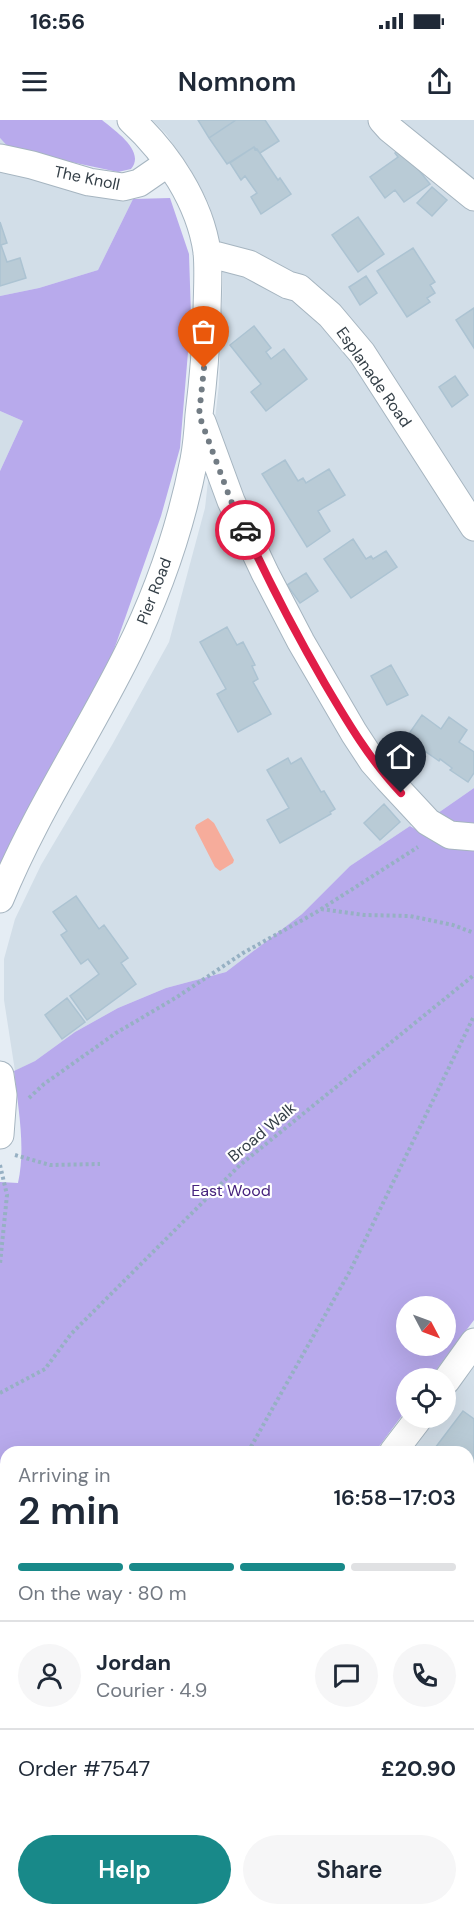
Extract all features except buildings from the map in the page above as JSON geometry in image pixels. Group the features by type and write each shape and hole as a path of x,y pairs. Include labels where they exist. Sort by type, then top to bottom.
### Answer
{"street":[{"name":"Pier Road","path":"0,899 58,780 115,678 140,627 167,557 194,458 207,335 207,253 189,197 152,141 131,120"},
{"path":"382,120 474,198"},
{"name":"The Knoll","path":"0,158 89,182 123,187 138,183 168,163"},
{"name":"Esplanade Road","path":"207,253 249,264 288,285 299,288 330,315 367,361 474,528"},
{"path":"199,415 231,501 265,573 301,642 354,733 373,762 428,822 450,835 474,837"},
{"path":"0,1075 4,1136"},
{"path":"455,1368 474,1342"},
{"path":"397,1446 411,1428"}],"path":[{"path":"100,1164 50,1165 4,1136 44,1084 116,1033 177,997 243,953 320,909 442,831"},
{"path":"320,909 364,915 410,916 453,925 474,933"},
{"name":"Broad Walk","path":"0,1393 45,1369 71,1334 240,1165 474,975"},
{"path":"251,1446 350,1271 474,1016"},
{"path":"0,1165 7,1195 0,1264"}],"shaded area":[{"path":"152,120 474,120 474,788 438,813 410,826 350,866 302,914 226,972 166,988 118,1008 75,1032 35,1061 15,1071 4,1000 4,959 15,919 41,865 112,745 169,642 205,508 219,384 223,276 219,241 209,204 189,167 166,134"},
{"path":"0,138 42,182 133,199 98,270 39,288 0,296"},
{"path":"0,411 23,421 0,471"},
{"path":"208,818 214,823 234,860 220,871 215,867 195,828"},
{"path":"474,1361 474,1446 411,1446 424,1428 456,1428 456,1386"}],"green space":[{"path":"0,120 102,120 132,148 135,162 131,169 118,172 10,149 0,138"},
{"path":"170,198 189,254 191,316 180,448 161,516 110,661 0,877 0,471 23,421 0,411 0,296 39,288 98,270 133,199"},
{"path":"474,788 474,826 463,826 442,819 438,813"},
{"name":"East Wood","path":"410,826 440,844 474,848 474,1320 456,1344 456,1296 396,1296 396,1356 447,1356 438,1368 396,1368 396,1424 379,1446 0,1446 0,1182 18,1183 21,1156 14,1071 35,1061 75,1032 118,1008 166,988 226,972 302,914 350,866"}],"way so far":[{"path":"204,368 199,415 231,501 245,530"}],"route":[{"path":"245,530 301,642 354,733 373,762 401,793"}]}
